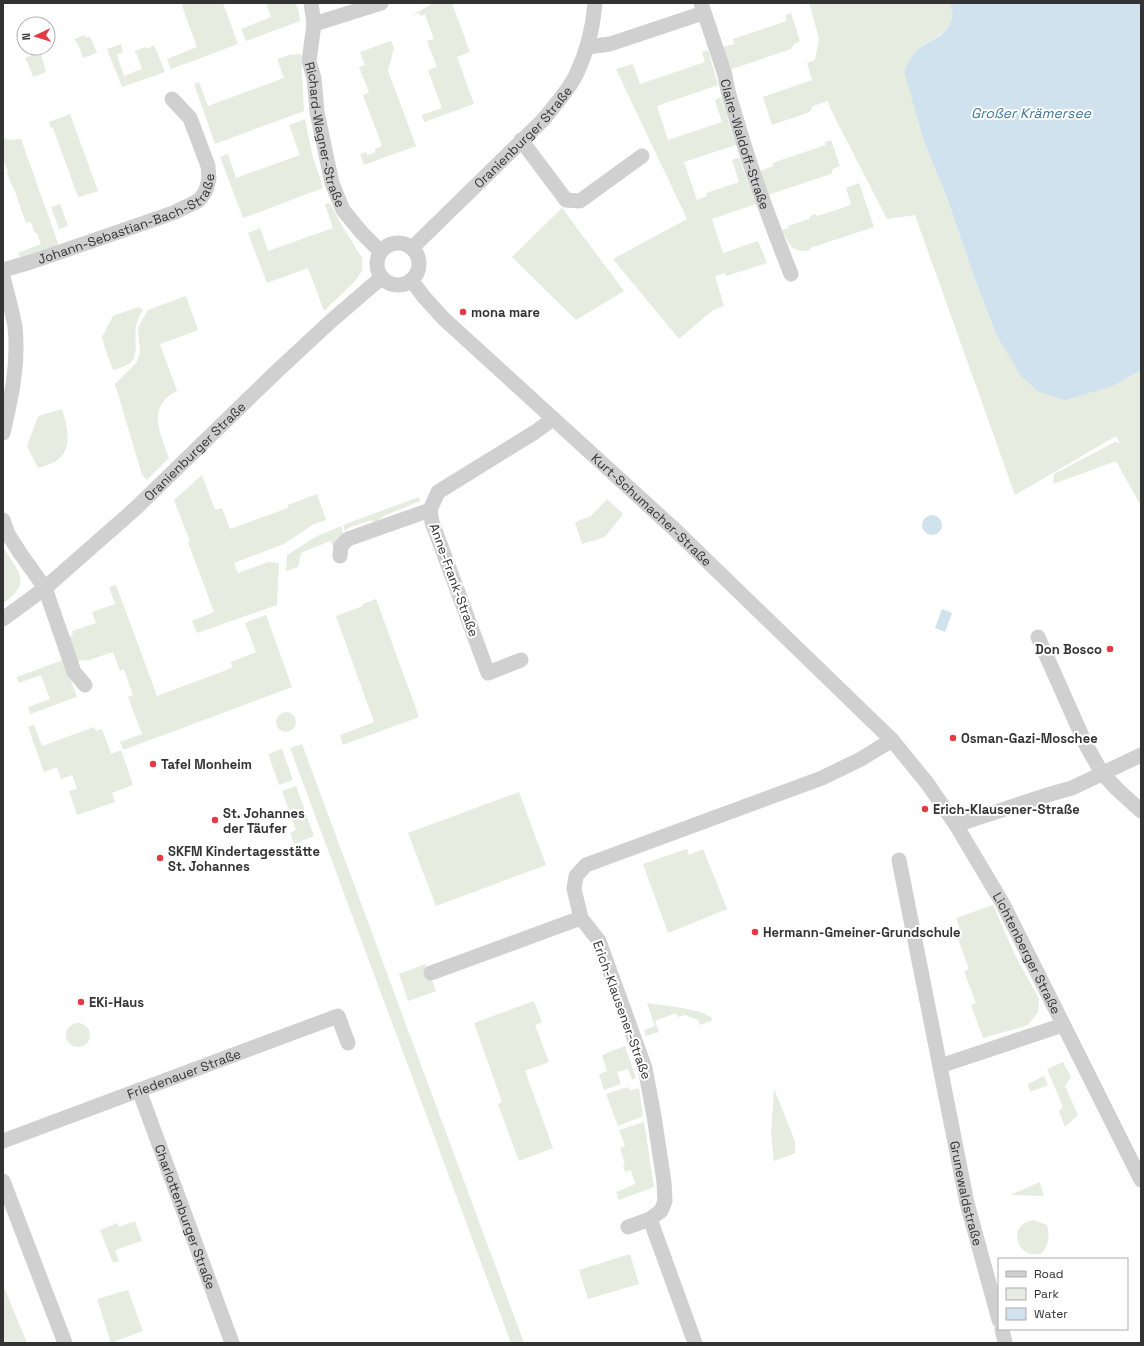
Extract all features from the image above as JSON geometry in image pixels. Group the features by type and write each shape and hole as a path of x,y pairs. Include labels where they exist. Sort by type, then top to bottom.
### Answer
{"street":[{"name":"Richard-Wagner-Straße","path":"311,3 314,24 309,61 314,78 316,112 332,183 343,210 362,233 380,251"},
{"path":"314,24 380,3"},
{"name":"Oranienburger Straße","path":"412,248 543,120 562,97 576,76 588,47 594,21 595,3"},
{"name":"Claire-Waldoff-Straße","path":"588,47 610,44 702,8 725,75 726,86 744,146 764,204 791,274"},
{"name":"Johann-Sebastian-Bach-Straße","path":"3,270 31,262 173,213 198,201 201,198 206,190 209,179 208,166 190,118 172,99"},
{"path":"521,140 566,200 580,201 642,156"},
{"path":"396,242 412,248 417,254 419,268 416,275 411,280 401,285 396,285 382,278 376,267 377,256 385,246 396,242"},
{"path":"3,277 15,329 16,355 12,396 3,433"},
{"name":"Oranienburger Straße","path":"3,619 45,588 136,508 275,373 382,278"},
{"name":"Kurt-Schumacher-Straße","path":"411,280 444,319 668,523 892,740"},
{"name":"Anne-Frank-Straße","path":"521,660 488,672 432,522 430,510 438,492 535,432 553,419"},
{"path":"340,556 341,546 348,539 430,510"},
{"path":"3,520 8,534 16,547 45,588 74,672 85,685"},
{"path":"1038,637 1086,745 1102,773 1141,811"},
{"name":"Lichtenberger Straße","path":"892,740 926,783 956,825 1003,904 1141,1180"},
{"name":"Erich-Klausener-Straße","path":"628,1227 650,1219 660,1211 665,1201 664,1182 647,1076 599,940 581,918 574,889 576,876 586,865 822,778 861,759 892,740"},
{"path":"956,825 1046,795 1072,788 1141,755"},
{"name":"Grunewaldstraße","path":"899,860 967,1203 998,1316"},
{"path":"431,973 581,918"},
{"name":"Friedenauer Straße","path":"3,1141 338,1016 348,1042"},
{"path":"940,1066 1063,1025"},
{"name":"Charlottenburger Straße","path":"139,1090 232,1343"},
{"path":"3,1181 65,1343"},
{"path":"650,1219 695,1343"},
{"path":"1002,1330 1005,1343"}],"green space":[{"path":"181,3 223,3 238,44 171,69 167,59 197,47"},
{"path":"266,3 295,3 298,8 300,21 246,41 241,29 271,17"},
{"path":"433,3 452,3 470,52 457,57 474,104 424,122 422,115 442,108 428,70 437,67 427,41 434,39 425,14 420,16 419,13 411,16"},
{"path":"809,3 950,3 953,11 952,19 945,31 919,48 925,144 947,198 974,277 996,334 1113,386 1141,370 1141,506 1116,461 1053,484 1054,474 1115,442 1120,443 1116,436 1015,495 915,215 887,219 830,108 828,101 813,106 810,112 772,125 763,97 812,80 807,63 815,60 819,38"},
{"path":"791,13 800,41 794,44 791,49 729,70 722,47 734,44 733,39 787,21 785,15"},
{"path":"85,35 86,38 90,36 97,53 83,58 77,42 74,39"},
{"path":"391,41 394,48 388,71 416,146 364,165 360,154 366,152 367,155 375,153 375,149 382,146 363,95 369,92 359,67 365,65 360,52"},
{"path":"121,44 123,52 117,55 124,76 142,69 137,54 134,51 146,47 147,49 154,45 165,72 122,87 107,49"},
{"path":"708,50 718,85 657,106 668,140 722,122 715,100 721,97 736,145 684,162 697,200 707,196 706,193 739,182 732,160 739,157 756,204 712,219 723,253 758,241 767,263 726,276 725,273 715,276 724,306 713,310 679,339 613,259 687,219 616,69 633,64 640,84 705,62 702,52"},
{"path":"301,54 304,111 215,144 194,84 199,82 208,106 284,78 277,59 289,55"},
{"path":"29,56 41,56 46,72 33,77 25,58"},
{"path":"70,114 98,191 78,197 53,128 51,128 49,122"},
{"path":"305,119 312,154 323,188 243,218 220,157 228,154 236,178 300,155 289,125"},
{"path":"6,138 7,140 21,139 59,246 24,258 20,257 18,253 41,244 31,222 26,223 7,173 8,172 3,159 3,139"},
{"path":"831,140 840,166 833,169 831,174 768,195 760,171 773,166 772,163 826,145 825,142"},
{"path":"859,183 874,227 810,248 810,250 804,251 795,249 789,243 782,230 789,228 788,226 810,219 810,216 816,214 817,216 851,205 846,188"},
{"path":"330,203 362,258 362,270 356,280 324,311 308,268 267,283 248,233 260,228 268,251 333,228 325,204"},
{"path":"60,204 68,226 59,229 51,207"},
{"path":"562,208 624,291 576,320 512,257"},
{"path":"186,296 198,330 160,344 177,391 167,397 161,404 158,412 159,430 169,458 147,480 142,475 115,384 137,362 140,353 138,328 148,310"},
{"path":"138,307 143,310 136,324 135,354 129,364 113,370 102,337 113,316"},
{"path":"62,409 68,437 65,450 62,456 56,461 38,468 27,446 38,416"},
{"path":"202,475 215,510 222,508 230,529 288,508 288,505 317,494 326,520 314,524 284,544 234,563 238,573 268,562 279,563 277,605 197,633 192,621 214,612 188,542 190,541 174,500"},
{"path":"419,497 420,501 384,516 374,524 372,520 350,527 345,531 343,525"},
{"path":"607,499 623,514 605,537 582,544 575,522 591,516"},
{"path":"341,526 343,533 337,550 335,551 330,541 301,553 298,567 286,571 287,555 317,536"},
{"path":"3,547 20,576 20,582 18,589 3,603"},
{"path":"116,585 157,696 232,668 231,662 256,652 245,623 266,615 292,687 123,750 120,742 142,734 128,697 133,695 124,669 120,671 113,652 89,660 75,661 67,637 73,635 72,631 96,623 92,612 115,604 109,587"},
{"path":"376,599 419,717 343,745 340,735 374,722 336,616 363,606 363,604"},
{"path":"63,660 77,697 30,714 28,707 50,699 41,675 19,683 17,677"},
{"path":"282,712 290,712 296,718 296,726 290,732 282,732 276,726 276,718"},
{"path":"34,725 42,746 94,727 96,731 102,729 111,754 121,750 133,785 112,793 115,802 77,815 69,791 77,789 72,775 61,779 57,767 44,772 28,727"},
{"path":"302,744 524,1343 511,1343 290,748"},
{"path":"282,749 293,780 279,785 268,754"},
{"path":"296,786 314,836 294,844 290,833 296,830 282,791"},
{"path":"519,792 546,865 436,906 408,833"},
{"path":"687,849 689,855 703,849 727,909 668,933 643,864"},
{"path":"993,905 1014,953 1039,999 1038,1012 1028,1025 983,1038 971,1005 976,1003 964,971 969,969 957,936 962,934 956,918"},
{"path":"426,964 436,991 408,1001 399,974"},
{"path":"534,1001 542,1022 535,1025 549,1062 525,1071 553,1148 519,1161 498,1104 502,1102 474,1023"},
{"path":"647,1003 692,1010 712,1019 711,1021 700,1025 698,1020 685,1015 678,1017 676,1013 655,1021 659,1032 646,1036 644,1030 655,1026"},
{"path":"78,1023 86,1027 90,1035 86,1043 78,1047 70,1043 66,1035 70,1027"},
{"path":"625,1046 636,1078 632,1080 628,1069 617,1072 621,1084 604,1090 599,1074 607,1071 602,1055"},
{"path":"1063,1062 1071,1077 1065,1086 1078,1115 1065,1127 1059,1111 1063,1107 1047,1069"},
{"path":"1044,1076 1048,1085 1030,1092 1028,1084"},
{"path":"628,1087 630,1090 639,1088 643,1116 618,1126 606,1094"},
{"path":"774,1089 795,1141 795,1153 774,1161 771,1134"},
{"path":"644,1122 654,1187 619,1200 616,1192 635,1184 631,1170 625,1172 623,1165 625,1164 620,1148 625,1146 619,1130"},
{"path":"1040,1182 1044,1196 1010,1195"},
{"path":"1034,1220 1047,1225 1048,1229 1049,1237 1046,1247 1041,1254 1026,1252 1019,1245 1017,1235 1018,1230 1026,1222"},
{"path":"135,1221 142,1241 115,1250 119,1261 113,1263 100,1230 118,1223 119,1227"},
{"path":"630,1254 639,1284 588,1299 579,1270"},
{"path":"3,1285 27,1343 3,1343"},
{"path":"128,1290 143,1331 111,1343 97,1299"}],"water":[{"name":"Großer Krämersee","path":"950,3 1141,3 1141,370 1113,386 1065,400 1039,392 1020,375 996,334 974,277 947,198 925,144 904,72 910,59 919,48 941,35 949,26 953,16"},
{"path":"932,515 939,518 942,525 939,532 932,535 925,532 922,525 925,518"},
{"path":"942,609 952,613 945,632 935,628"}],"place":[{"name":"mona mare","path":"463,312"},
{"name":"Don Bosco","path":"1110,649"},
{"name":"Osman-Gazi-Moschee","path":"953,738"},
{"name":"Tafel Monheim","path":"153,764"},
{"name":"Erich-Klausener-Straße","path":"925,809"},
{"name":"St. Johannes der Täufer","path":"215,820"},
{"name":"SKFM Kindertagesstätte St. Johannes","path":"160,858"},
{"name":"Hermann-Gmeiner-Grundschule","path":"755,932"},
{"name":"EKi-Haus","path":"81,1002"}]}
